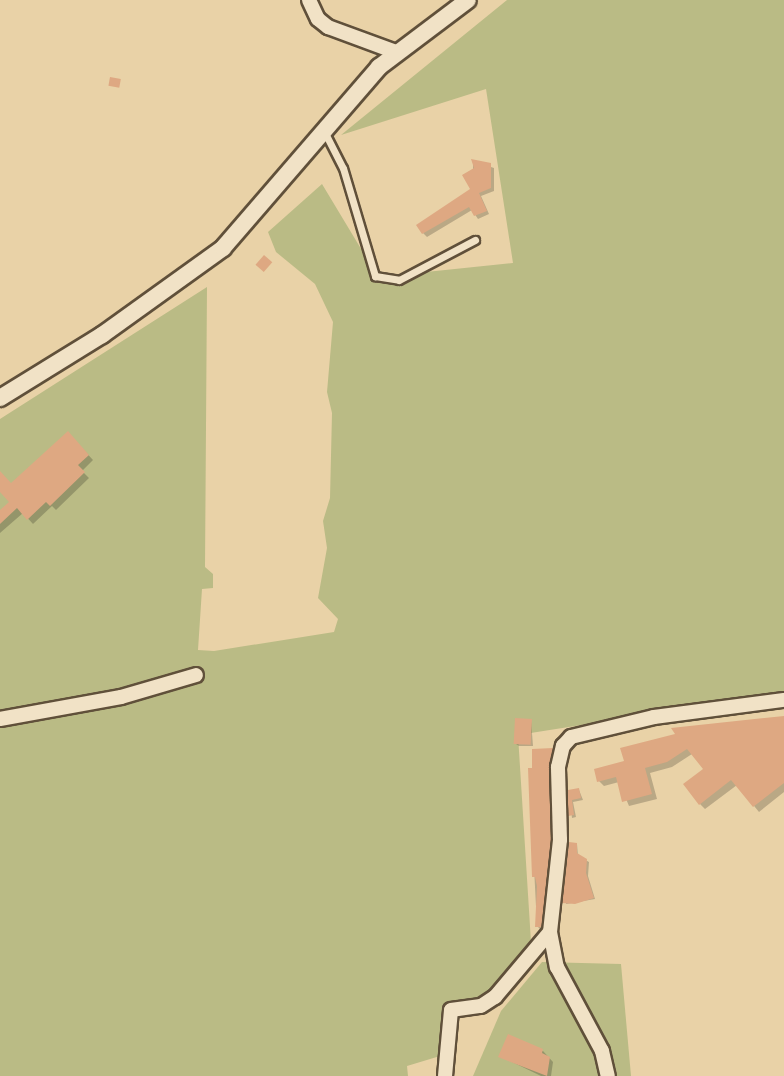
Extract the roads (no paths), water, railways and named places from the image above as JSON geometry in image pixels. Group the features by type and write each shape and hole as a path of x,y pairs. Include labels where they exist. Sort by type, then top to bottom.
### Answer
{"street":[{"path":"309,0 318,19 328,27 396,52"},
{"path":"0,398 193,273 223,248 396,52 468,0"},
{"path":"0,719 121,697 196,675"},
{"path":"608,1076 602,1051 557,967 550,932 560,840 558,767 563,746 571,737 654,717 784,700"},
{"path":"445,1076 451,1010 481,1006 495,997 550,932"}],"lane":[{"path":"325,133 344,168 375,276 399,280 475,240"}]}
